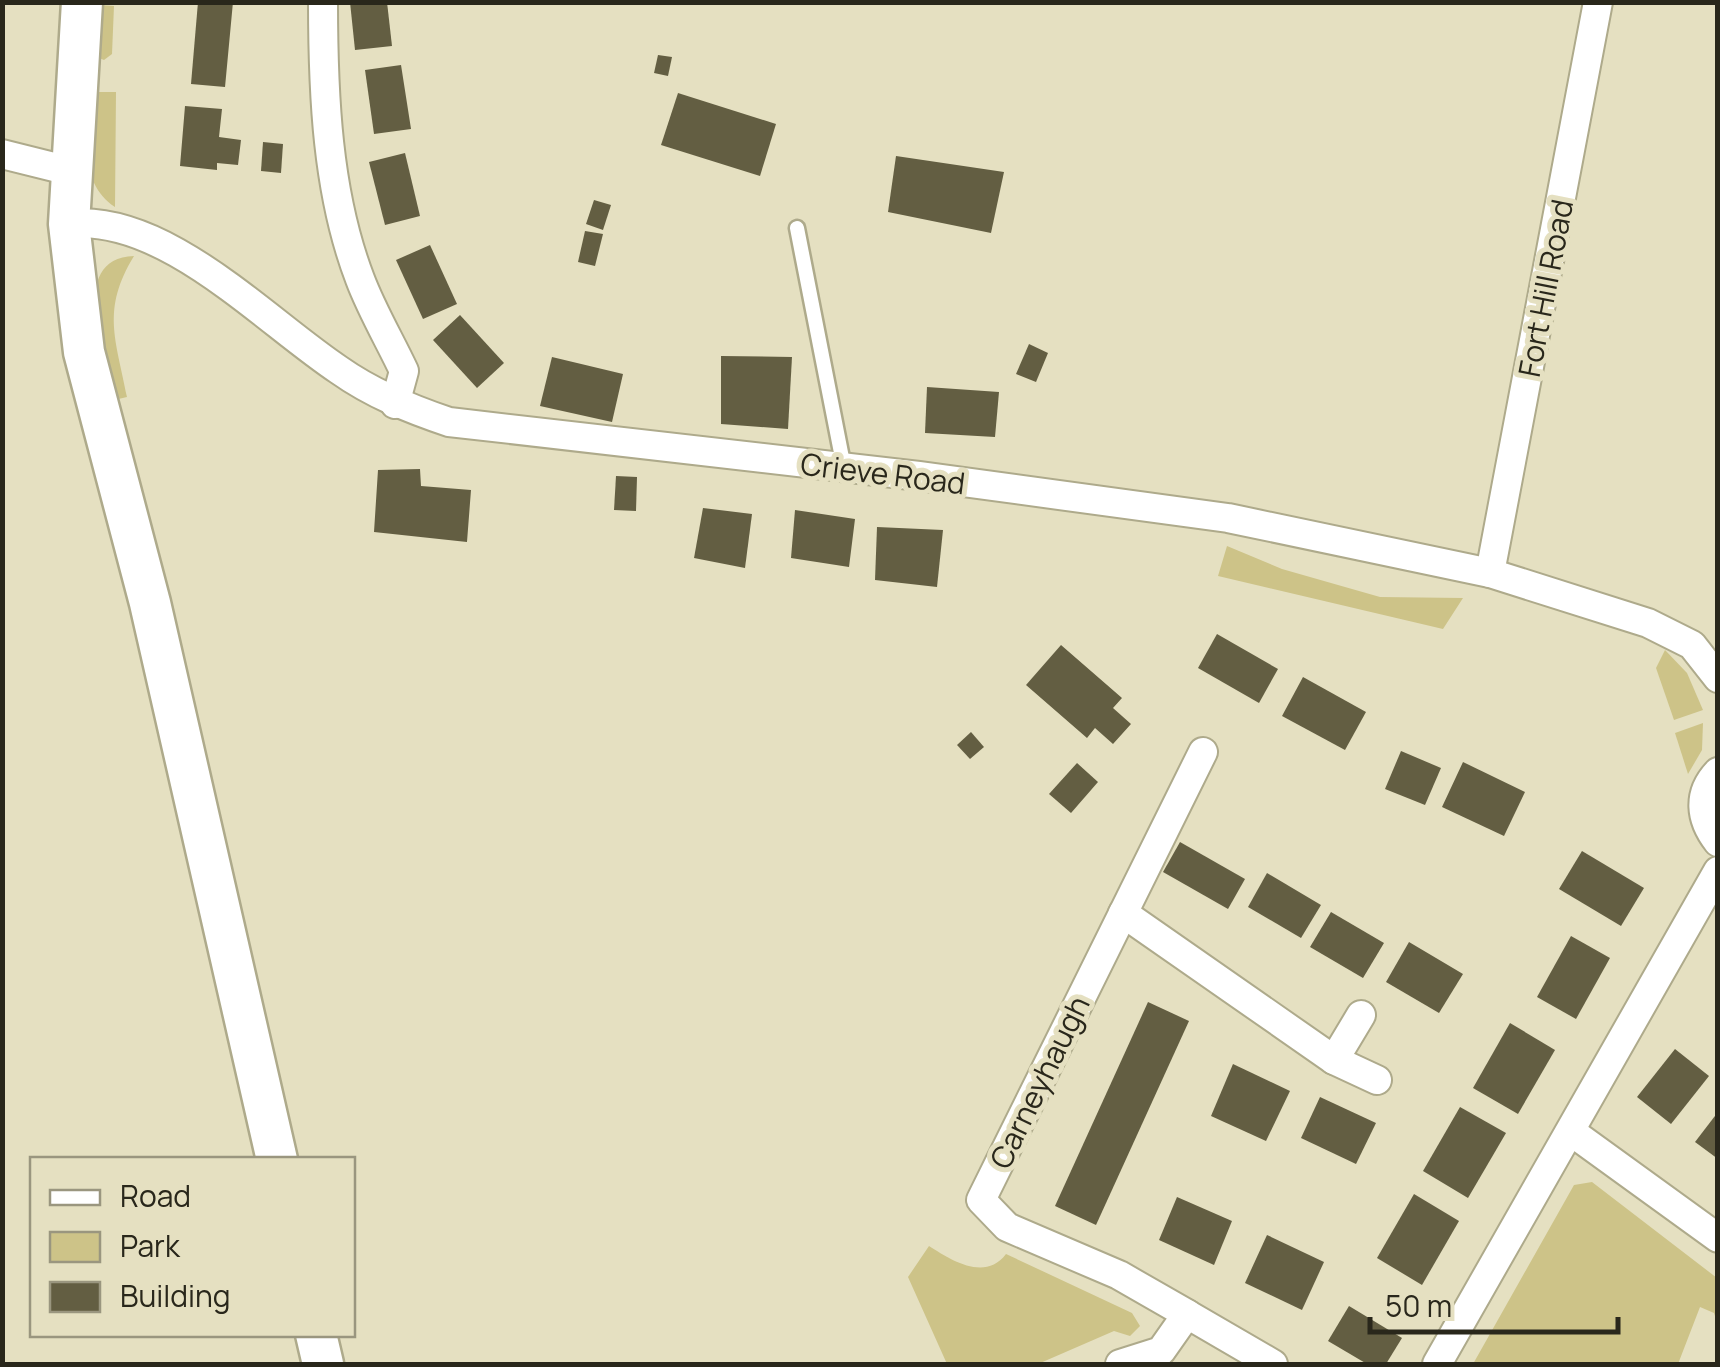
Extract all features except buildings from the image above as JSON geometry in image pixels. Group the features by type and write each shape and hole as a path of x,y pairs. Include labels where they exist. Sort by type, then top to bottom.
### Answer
{"main road":[{"path":"82,2 69,224 84,352 150,602 276,1157"},
{"path":"317,1337 323,1364"}],"street":[{"path":"323,2 323,83 340,210 360,279 404,371 396,404"},
{"name":"Fort Hill Road","path":"1490,573 1598,2"},
{"path":"2,154 70,171"},
{"name":"Crieve Road","path":"69,224 84,222 130,231 172,250 340,371 396,404 449,422 1228,518 1490,573 1648,623 1692,645 1718,678"},
{"name":"Carneyhaugh","path":"1187,1314 1119,1275 1007,1227 981,1200 1202,752"},
{"path":"1718,772 1703,796 1702,812 1718,842"},
{"path":"1438,1364 1573,1133 1718,872"},
{"path":"1123,913 1334,1060 1377,1080"},
{"path":"1334,1060 1361,1016"},
{"path":"1573,1133 1718,1238"},
{"path":"1120,1364 1160,1351 1187,1314 1274,1364"}],"lane":[{"path":"797,228 844,468"}],"green space":[{"path":"99,5 114,6 112,54 104,60 94,56"},
{"path":"91,92 116,92 115,207 103,196 90,170 87,140"},
{"path":"134,256 114,309 127,397 114,400 98,337 95,291 101,273 113,261"},
{"path":"1227,546 1282,569 1380,597 1463,598 1443,629 1218,576"},
{"path":"1665,650 1687,673 1703,710 1674,720 1656,668"},
{"path":"1703,723 1702,750 1688,774 1675,733"},
{"path":"1592,1182 1717,1278 1717,1322 1714,1313 1700,1307 1678,1364 1473,1364 1574,1185"},
{"path":"929,1246 968,1266 988,1267 1006,1254 1132,1313 1140,1326 1130,1336 1114,1331 1038,1364 947,1364 908,1277"}]}
